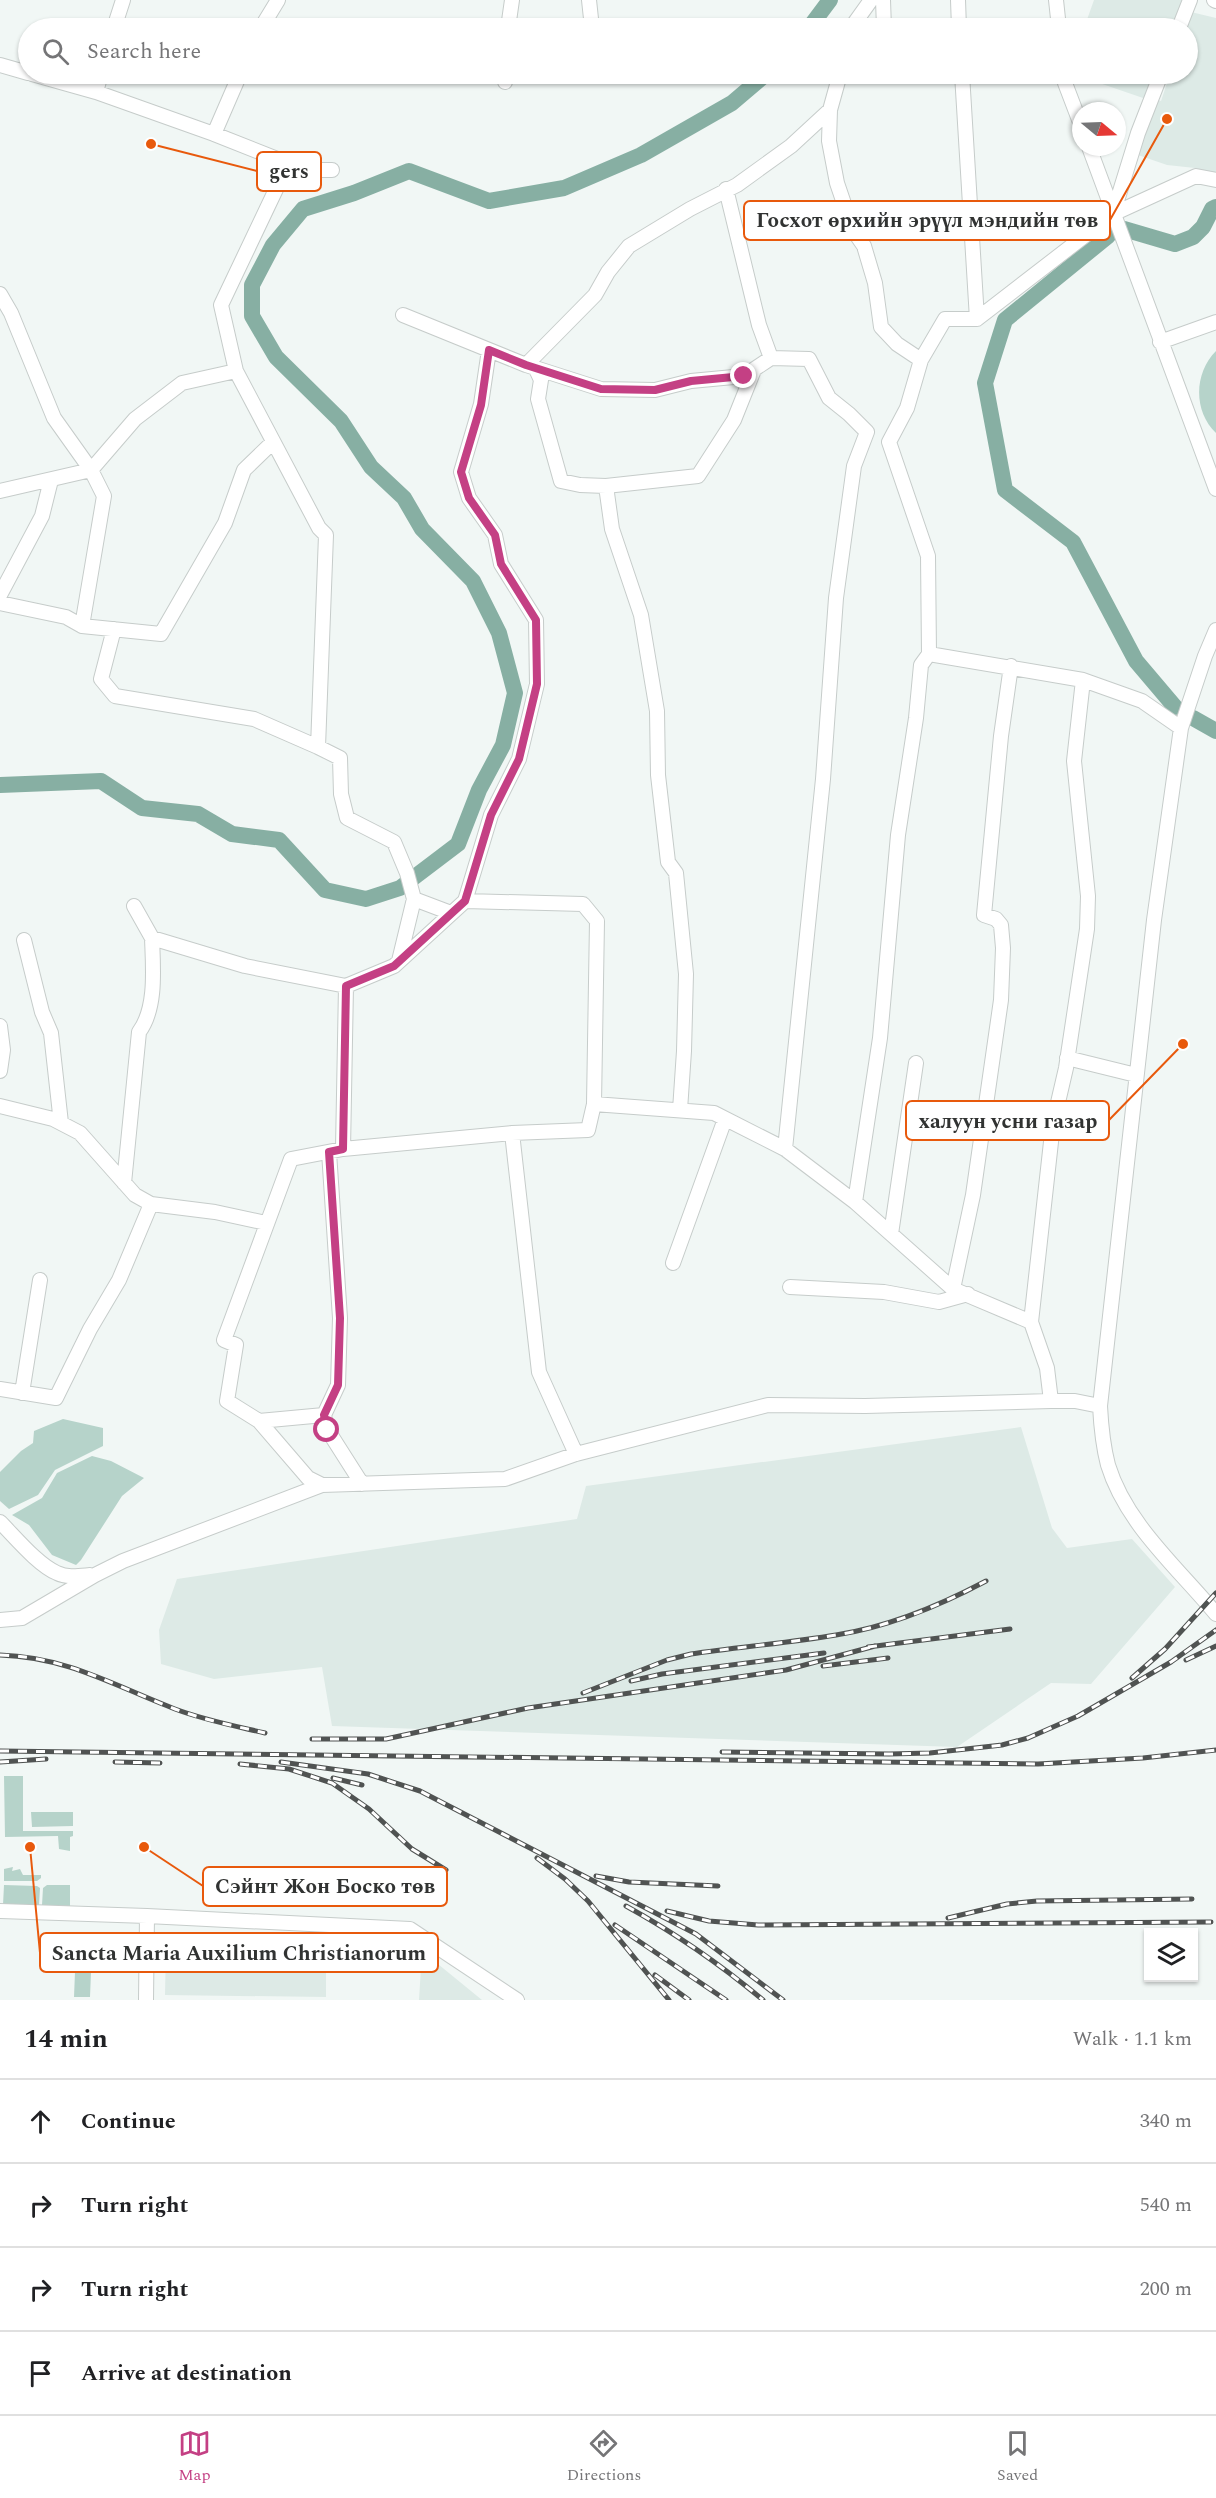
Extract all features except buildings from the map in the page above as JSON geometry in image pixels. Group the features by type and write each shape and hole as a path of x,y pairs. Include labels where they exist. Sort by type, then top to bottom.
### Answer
{"street":[{"path":"117,18 123,0"},
{"path":"267,18 278,0"},
{"path":"509,18 512,0"},
{"path":"589,0 591,18"},
{"path":"859,18 871,0"},
{"path":"883,0 884,18"},
{"path":"958,0 959,18"},
{"path":"1056,0 1058,18"},
{"path":"1183,18 1190,0"},
{"path":"0,64 18,69"},
{"path":"68,84 214,134 305,170 332,170"},
{"path":"96,92 98,84"},
{"path":"214,134 236,84"},
{"path":"837,84 830,110 829,141 837,183 853,230 864,246 870,265 881,327 897,344 921,360"},
{"path":"963,84 977,319"},
{"path":"1065,84 1072,102"},
{"path":"1113,214 1138,133 1157,84"},
{"path":"531,366 595,295 608,272 629,246 726,189 737,185 791,146 830,110"},
{"path":"1092,156 1216,489"},
{"path":"288,164 220,305 236,371 319,528 326,535 318,747"},
{"path":"855,1202 880,1038 898,835 916,718 921,665 929,654 928,556 889,442 906,408 921,360 945,319 977,319 1113,214 1196,176 1216,180"},
{"path":"726,189 759,325 771,358"},
{"path":"0,294 54,418 91,470 104,496 82,626"},
{"path":"403,315 531,366 601,389 655,390 691,381 744,376 771,358 809,359 829,398 867,432 854,466 836,598 823,779 785,1149"},
{"path":"1160,342 1216,322"},
{"path":"152,938 245,966 346,986 394,966 465,901 491,815 519,759 537,684 536,620 501,564 495,535 469,498 461,472 481,405 489,350"},
{"path":"531,366 541,380 538,399 561,481 580,485 606,486 698,476 734,420 754,370"},
{"path":"0,491 91,470 135,419 182,383 236,371"},
{"path":"0,603 66,617 82,626 161,634 225,523 244,470 273,442"},
{"path":"0,595 42,516 51,480"},
{"path":"606,486 612,529 641,615 657,711 658,775 668,862 676,873 686,974 680,1110"},
{"path":"114,629 101,679 115,696 254,719 340,758 341,794 347,818 394,842 407,873 414,899 399,961"},
{"path":"1216,630 1181,728 1154,920 1100,1406 1108,1466 1125,1503 1152,1541 1216,1614"},
{"path":"929,654 1011,666 1083,680 1142,701 1181,728"},
{"path":"953,1289 973,1195 1001,1000 1003,948 1001,926 996,919 984,915 1001,736 1011,666"},
{"path":"1051,1401 1047,1368 1031,1322 1053,1124 1067,1058 1087,929 1088,896 1074,761 1083,680"},
{"path":"414,899 451,913"},
{"path":"322,1485 308,1478 259,1421 227,1401 236,1345 224,1340 291,1159 343,1149 512,1133 588,1130 594,1104 597,921 583,904 465,901"},
{"path":"124,1183 139,1032 144,1026 154,984 152,938 134,906"},
{"path":"24,940 42,1012 51,1033 61,1123"},
{"path":"343,1149 346,986"},
{"path":"0,1026 3,1050 0,1071"},
{"path":"1067,1058 1136,1075"},
{"path":"891,1234 916,1063"},
{"path":"594,1104 714,1113 785,1149 855,1202 953,1289 1031,1322"},
{"path":"0,1106 53,1119 80,1133 135,1195 152,1204 215,1212 266,1223"},
{"path":"673,1263 725,1119"},
{"path":"512,1133 539,1372 576,1454"},
{"path":"329,1152 340,1318 338,1385 324,1415 327,1430 362,1484"},
{"path":"0,1389 56,1398 90,1329 118,1280 152,1204"},
{"path":"22,1393 40,1280"},
{"path":"790,1287 884,1292 939,1302 968,1294"},
{"path":"0,1620 22,1618 123,1561 322,1485 504,1479 576,1454 768,1405 865,1406 1075,1401 1100,1406"},
{"path":"259,1421 324,1415"},
{"path":"0,1522 57,1574 95,1575"},
{"path":"0,1911 410,1929 518,2000"},
{"path":"146,2000 147,1916"}],"shaded area":[{"path":"1094,0 1182,0 1176,18 1088,18"},
{"path":"1191,12 1216,18 1216,173 1167,165 1138,155 1144,133 1158,100 1161,101 1167,84 1198,84 1198,18 1189,18"},
{"path":"1102,84 1152,84 1146,99"},
{"path":"1021,1427 1052,1528 1067,1548 1132,1539 1175,1587 1091,1684 1051,1683 957,1747 332,1726 322,1667 214,1679 161,1664 159,1630 177,1579 577,1519 586,1486"},
{"path":"166,1945 326,1947 326,1997 165,1995"},
{"path":"422,1951 482,2000 419,2000"}],"green space":[{"path":"1216,351 1216,433 1203,414 1199,392 1203,370"},
{"path":"63,1419 103,1428 103,1446 55,1470 38,1495 9,1509 0,1501 0,1472 21,1451 33,1443 34,1431"},
{"path":"92,1456 111,1461 144,1478 122,1496 76,1565 52,1555 29,1525 12,1515 42,1498 57,1473"},
{"path":"4,1776 23,1776 23,1831 73,1831 73,1836 70,1837 70,1851 59,1849 58,1836 5,1837"},
{"path":"31,1812 73,1812 73,1826 32,1827"},
{"path":"13,1867 12,1871 20,1869 23,1875 41,1875 41,1878 37,1881 4,1881 4,1869"},
{"path":"4,1885 37,1886 40,1888 39,1905 3,1905"},
{"path":"47,1885 70,1885 70,1906 42,1905 43,1888"},
{"path":"75,1972 91,1972 90,1997 74,1997"}],"waterway":[{"path":"816,18 830,0"},
{"path":"0,785 101,781 142,808 198,814 232,834 279,840 325,890 366,899 400,888 458,844 479,790 503,745 515,693 499,633 473,581 422,529 404,498 371,467 341,421 276,357 252,316 252,285 273,245 303,209 354,193 409,171 489,201 564,188 641,155 732,103 754,84"},
{"path":"1124,229 1175,244 1193,237 1203,227 1212,209 1216,207"},
{"path":"1108,236 1005,320 985,383 1005,490 1073,542 1136,661 1175,707"},
{"path":"1193,718 1216,731"}],"railway":[{"path":"583,1693 667,1660 691,1654 818,1638 875,1627 932,1607 986,1581"},
{"path":"1132,1678 1165,1649 1216,1593"},
{"path":"868,1647 1010,1629"},
{"path":"722,1752 930,1753 1002,1745 1028,1738 1078,1716 1171,1662 1216,1630"},
{"path":"312,1739 386,1739 528,1708 786,1670 875,1646"},
{"path":"1186,1660 1216,1646"},
{"path":"631,1681 662,1674 824,1653"},
{"path":"0,1655 24,1657 69,1667 186,1713 265,1733"},
{"path":"823,1666 888,1658"},
{"path":"0,1751 1038,1764 1143,1758 1216,1750"},
{"path":"0,1762 46,1759"},
{"path":"115,1762 160,1763"},
{"path":"281,1762 368,1774 420,1791 696,1934 783,2000"},
{"path":"240,1764 289,1769 332,1783 369,1809 412,1849 446,1870"},
{"path":"333,1778 362,1785"},
{"path":"537,1858 565,1879 588,1901 669,2000"},
{"path":"596,1876 629,1882 718,1886"},
{"path":"948,1918 1007,1904 1037,1901 1192,1899"},
{"path":"626,1906 697,1950 763,2000"},
{"path":"667,1911 709,1921 758,1925 1211,1922"},
{"path":"615,1925 726,2000"},
{"path":"655,1975 689,2000"}],"place":[{"name":"Госхот өрхийн эрүүл мэндийн төв","path":"1167,119"},
{"name":"gers","path":"151,144"},
{"name":"халуун усни газар","path":"1183,1044"},
{"name":"Sancta Maria Auxilium Christianorum","path":"30,1847"},
{"name":"Сэйнт Жон Боско төв","path":"144,1847"}],"route":[{"path":"327,1430 324,1415 338,1385 340,1318 329,1152 343,1149 346,986 394,966 465,901 491,815 519,759 537,684 536,620 501,564 495,535 469,498 461,472 481,405 489,350 526,365 601,389 655,390 691,381 744,376"}]}
